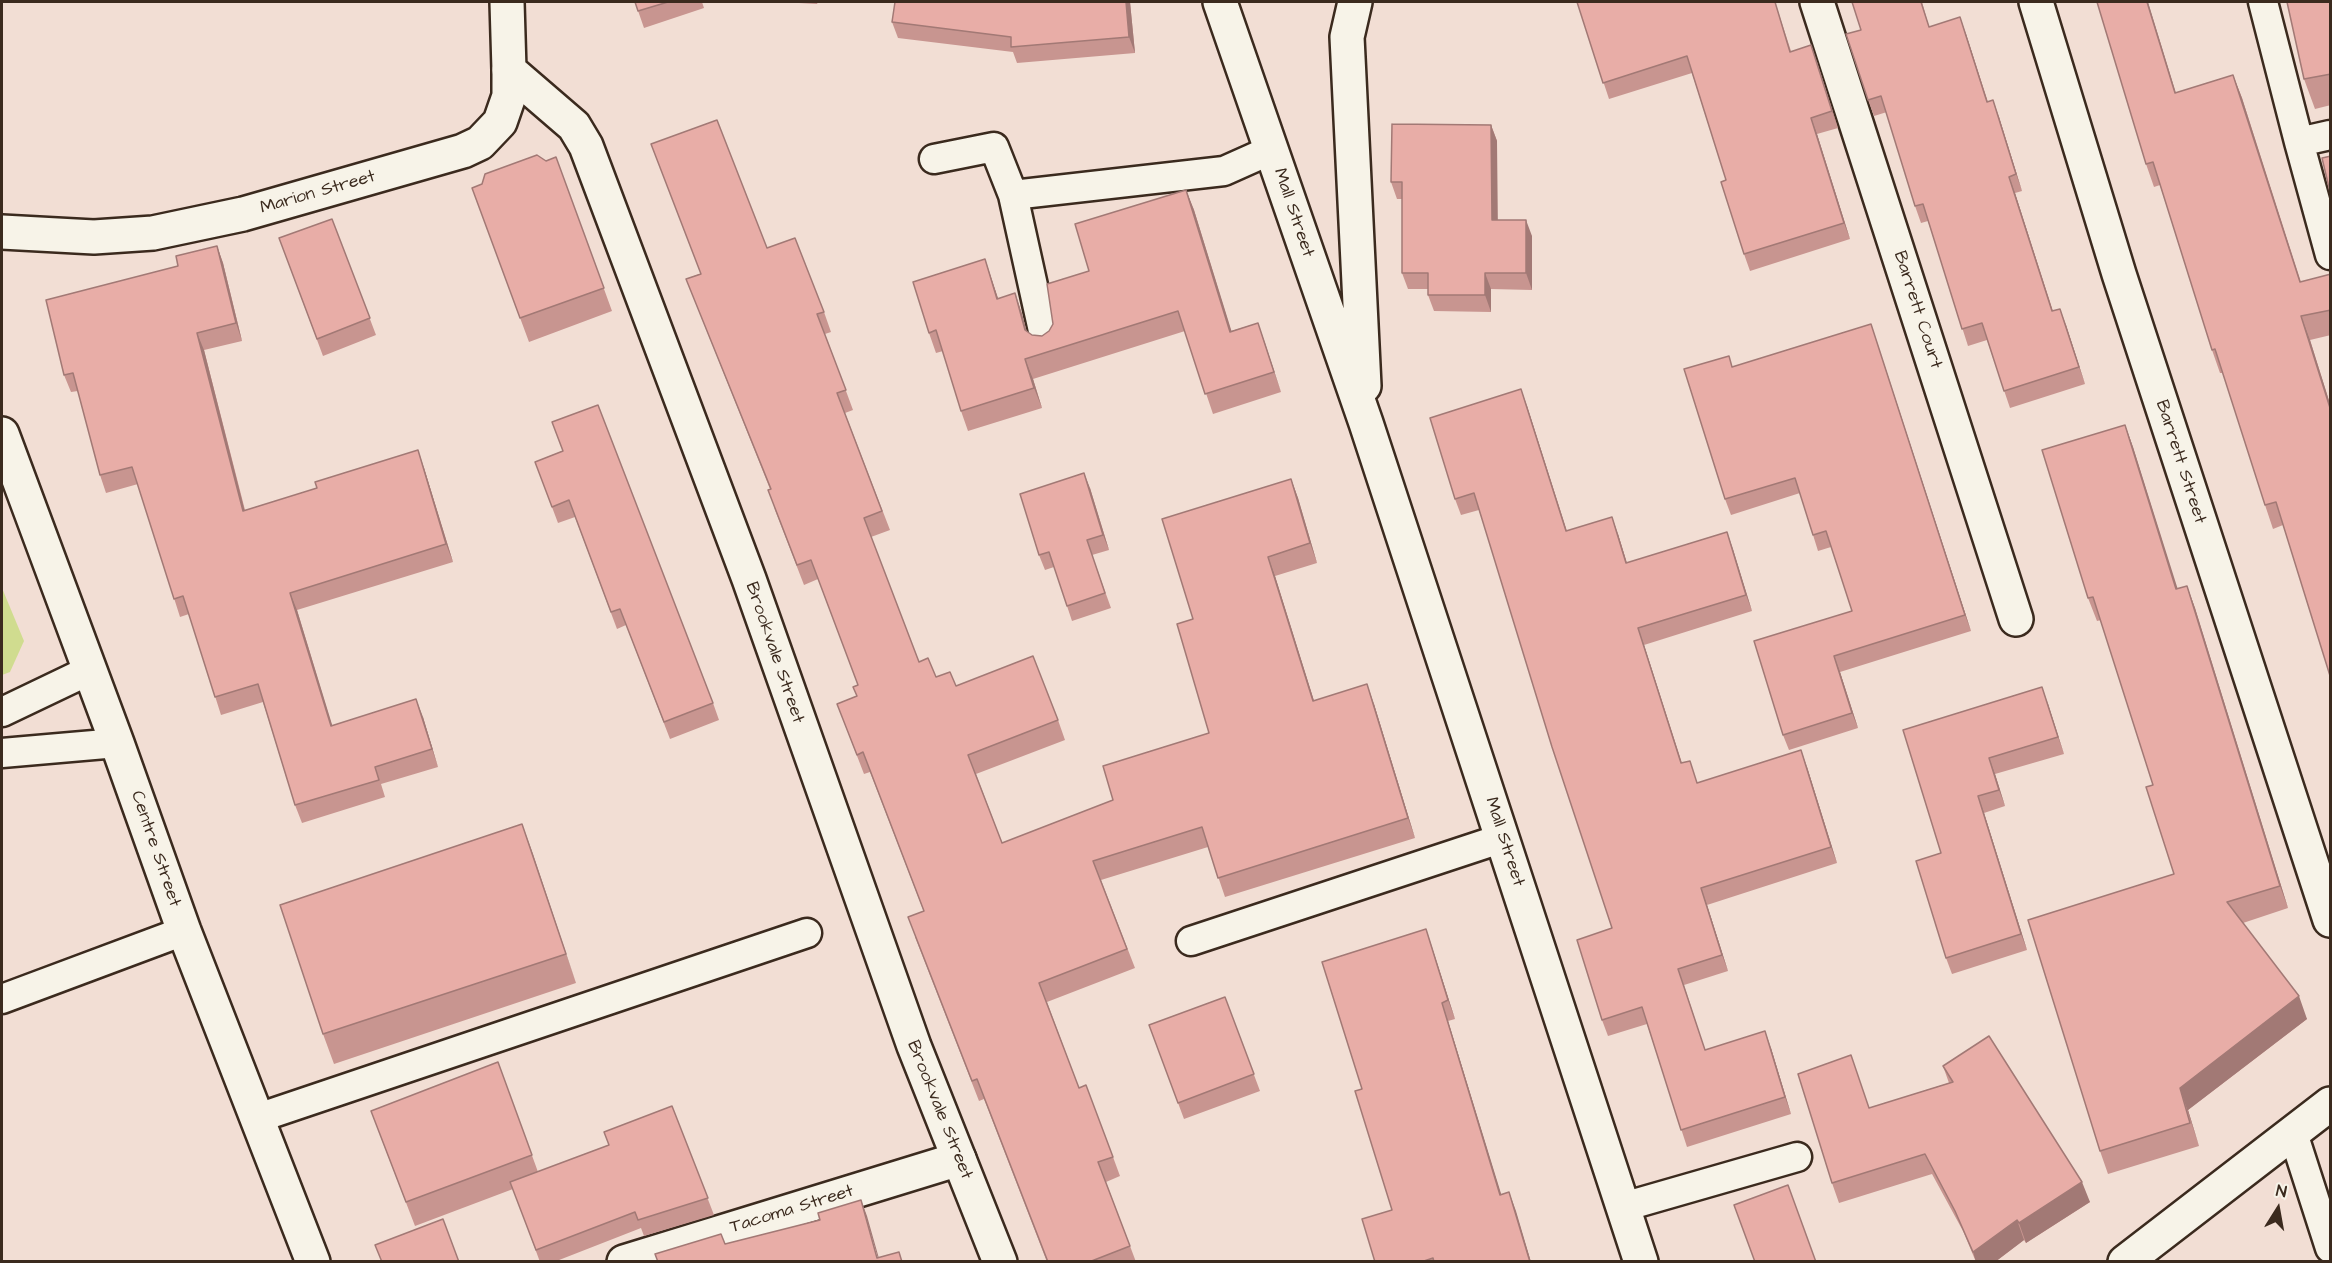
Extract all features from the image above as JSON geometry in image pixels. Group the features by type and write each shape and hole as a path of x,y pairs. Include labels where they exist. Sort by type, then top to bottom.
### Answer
{"street":[{"name":"Marion Street","path":"2,232 94,237 153,233 243,214 463,151 480,143 500,123 509,96 507,2"},
{"name":"Mall Street","path":"1220,2 1366,423 1641,1262"},
{"name":"Mall Street","path":"1355,2 1347,37 1366,423"},
{"name":"Barrett Court","path":"1818,2 2016,619"},
{"name":"Barrett Street","path":"2036,2 2122,285 2331,920"},
{"name":"Brookvale Street","path":"509,70 574,126 586,146 749,579 914,1046 1000,1262"},
{"name":"Centre Street","path":"2,435 117,743 184,931 313,1262"},
{"path":"2128,1261 2331,1104"},
{"name":"Tacoma Street","path":"624,1262 959,1159"}],"lane":[{"path":"2263,2 2331,255"},
{"path":"2299,142 2331,135"},
{"path":"934,159 994,147 1013,195 1045,340"},
{"path":"1013,195 1224,171 1271,150"},
{"path":"2,712 90,670"},
{"path":"2,753 117,743"},
{"path":"1191,941 1503,838"},
{"path":"2,999 184,931"},
{"path":"258,1118 807,933"},
{"path":"2293,1133 2331,1248"},
{"path":"1623,1207 1797,1157"}],"green space":[{"path":"2,588 24,641 10,672 2,675"}],"building":[{"path":"635,2 668,2 638,11"},
{"path":"895,2 1126,2 1129,37 1011,47 1011,37 892,22"},
{"path":"1577,2 1775,2 1790,52 1811,45 1832,111 1811,118 1844,223 1744,254 1721,182 1726,180 1687,56 1603,83"},
{"path":"1852,2 1921,2 1929,27 1960,17 1987,102 1993,100 2016,174 2009,177 2052,311 2060,309 2079,367 2004,391 1982,323 1962,329 1923,204 1915,206 1881,96 1868,100 1846,34 1861,30"},
{"path":"2097,2 2147,2 2175,93 2233,75 2300,282 2331,274 2331,310 2301,316 2331,411 2331,679 2276,502 2265,505 2215,349 2212,350 2153,162 2146,164"},
{"path":"2287,2 2331,2 2331,74 2304,79"},
{"path":"717,120 767,248 795,238 824,312 817,314 846,390 837,393 882,511 864,518 919,662 928,658 936,677 950,672 956,686 1033,656 1058,720 968,755 1002,843 1113,800 1103,766 1209,733 1177,624 1193,619 1162,519 1291,479 1310,543 1268,557 1313,701 1367,684 1408,818 1218,878 1202,827 1093,861 1127,949 1039,983 1079,1088 1086,1085 1113,1157 1098,1162 1130,1246 1089,1262 1048,1262 977,1079 972,1081 908,917 924,911 863,752 857,755 837,704 857,696 853,687 858,685 811,560 797,565 768,490 771,489 686,279 701,274 651,144"},
{"path":"1392,124 1491,125 1492,220 1526,220 1526,273 1485,273 1485,295 1428,295 1428,273 1402,273 1402,182 1391,182"},
{"path":"537,155 546,161 556,157 604,288 520,318 472,188 482,184 485,174"},
{"path":"2331,156 2331,196 2322,158"},
{"path":"1186,190 1230,332 1258,323 1274,372 1205,394 1178,311 1025,359 1034,388 961,411 936,330 929,333 913,282 985,259 997,299 1015,293 1025,330 1032,335 1042,336 1053,324 1047,284 1089,271 1075,224"},
{"path":"332,219 370,318 317,339 279,238"},
{"path":"217,246 236,323 197,333 243,511 317,488 315,482 418,450 446,544 290,593 331,726 416,699 432,749 375,767 379,780 295,805 258,684 215,697 183,596 174,599 132,467 100,475 73,373 64,375 46,300 178,266 176,256"},
{"path":"1871,324 1965,615 1834,656 1852,713 1783,735 1754,641 1852,611 1826,531 1813,535 1795,478 1725,499 1684,369 1729,356 1732,367"},
{"path":"1521,389 1566,531 1612,517 1626,563 1727,532 1746,595 1638,628 1681,763 1690,761 1697,783 1801,750 1831,847 1701,888 1722,955 1678,969 1705,1050 1765,1031 1785,1097 1681,1130 1642,1007 1602,1020 1577,940 1612,928 1552,747 1474,493 1455,499 1430,418"},
{"path":"598,405 713,703 664,722 620,609 611,612 569,500 552,507 535,462 563,451 552,422"},
{"path":"2125,425 2176,589 2187,586 2280,886 2227,902 2299,996 2180,1088 2190,1123 2100,1151 2028,920 2174,874 2146,787 2153,785 2093,597 2088,598 2042,450"},
{"path":"1084,473 1103,535 1087,540 1105,593 1067,606 1049,552 1039,555 1020,494"},
{"path":"2042,687 2058,737 1989,758 1999,790 1978,796 2021,934 1946,958 1916,861 1941,853 1903,730"},
{"path":"522,824 566,954 323,1034 280,905"},
{"path":"1426,929 1448,1000 1442,1003 1500,1195 1509,1192 1530,1262 1434,1262 1433,1258 1421,1262 1375,1262 1362,1219 1392,1210 1355,1091 1362,1089 1322,962"},
{"path":"1225,997 1254,1074 1178,1103 1149,1025"},
{"path":"1989,1036 2082,1182 2019,1223 2017,1220 1973,1252 1955,1211 1925,1154 1832,1183 1798,1074 1851,1055 1869,1108 1953,1082 1943,1066"},
{"path":"498,1062 532,1155 406,1202 371,1111"},
{"path":"672,1106 708,1198 638,1220 635,1212 536,1250 510,1182 609,1145 604,1132"},
{"path":"1788,1185 1816,1262 1755,1262 1734,1205"},
{"path":"861,1200 877,1258 899,1252 902,1262 658,1262 655,1254 721,1234 725,1244 820,1220 818,1213"},
{"path":"443,1219 459,1262 382,1262 375,1245"}]}
